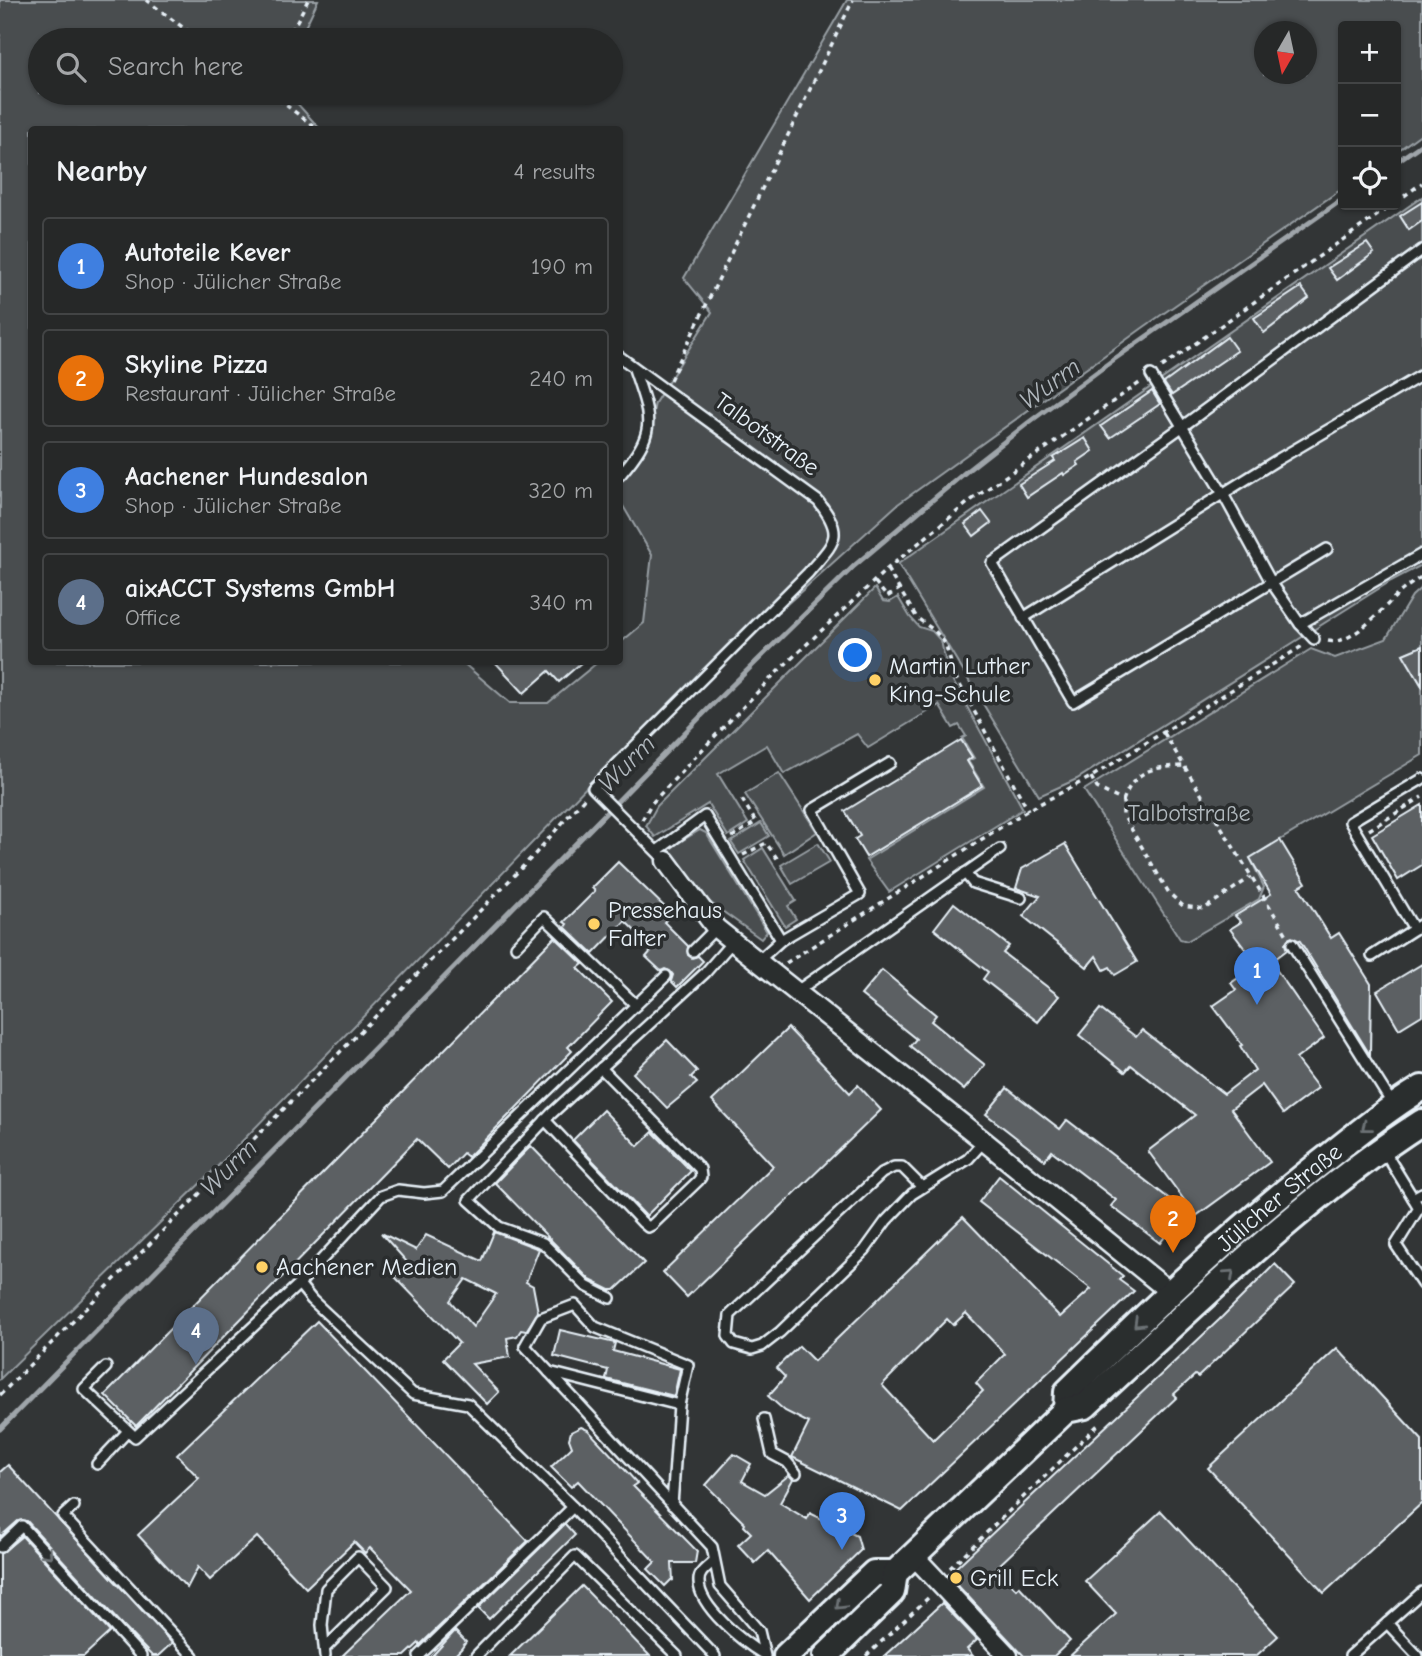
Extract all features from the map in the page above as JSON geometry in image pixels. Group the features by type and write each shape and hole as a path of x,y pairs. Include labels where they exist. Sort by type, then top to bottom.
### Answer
{"main road":[{"name":"Jülicher Straße","path":"1066,1410 1067,1392 1265,1205 1393,1105 1422,1088"},
{"name":"Jülicher Straße","path":"826,1656 892,1592 895,1573 1066,1410 1084,1406 1282,1228 1382,1148 1422,1122"},
{"path":"1170,1292 1189,1310"},
{"name":"Jülicher Straße","path":"771,1655 874,1573 895,1573"}],"street":[{"path":"662,856 716,928 984,1140 1170,1292"},
{"path":"913,1555 1008,1656"}],"lane":[{"path":"1327,549 1073,702 992,563 1422,250"},
{"name":"Talbotstraße","path":"595,790 808,573 834,540 835,526 818,501 623,359"},
{"path":"623,471 641,449 649,422 646,402 634,367"},
{"path":"1151,375 1223,494 1271,582 1300,624 1314,639"},
{"path":"1023,618 1422,375"},
{"path":"1300,624 1422,554"},
{"path":"758,961 781,940 860,894 812,810 890,763"},
{"path":"1372,956 1418,926 1350,822 1422,779"},
{"path":"595,790 662,856 705,816 781,940"},
{"path":"797,991 1000,849"},
{"path":"965,873 973,883 1021,898"},
{"path":"516,946 544,917 636,1005"},
{"path":"693,950 716,928"},
{"path":"610,1298 586,1286 543,1243 499,1227 469,1200 545,1120 705,973 733,941"},
{"path":"1292,944 1393,1105"},
{"path":"106,1367 84,1389 135,1437 299,1284 381,1196 398,1190 424,1193 443,1191 666,976"},
{"path":"545,1120 642,1223 648,1227 652,1225 698,1181 701,1177 700,1169 601,1068"},
{"path":"922,1186 902,1167 883,1172 730,1315 728,1336 734,1344 752,1349 762,1346 780,1332 865,1250 886,1221 922,1186 968,1159 984,1140"},
{"path":"1382,1148 1418,1196 1421,1210 1396,1245 1422,1284"},
{"path":"299,1284 312,1300 413,1394 468,1404 573,1507 715,1656"},
{"path":"672,1505 679,1405 688,1365 595,1327 575,1305 541,1318 525,1346 672,1505 712,1547 720,1586 759,1631 771,1655"},
{"path":"549,1372 679,1405"},
{"path":"764,1419 772,1454 787,1462 796,1473"},
{"path":"97,1464 128,1431"},
{"path":"74,1506 63,1516 193,1656"},
{"path":"419,1656 573,1507"},
{"path":"0,1547 22,1526 141,1656"},
{"path":"476,1656 575,1556 677,1656"},
{"path":"358,1557 387,1587 325,1652 323,1625 326,1590 358,1557"},
{"path":"714,1561 700,1574 698,1584 706,1602 742,1641 771,1655"},
{"path":"1350,1656 1422,1592"},
{"path":"1387,1623 1418,1656"}],"path":[{"path":"146,0 184,28"},
{"path":"294,28 309,0"},
{"path":"665,391 853,0"},
{"path":"286,105 314,126"},
{"path":"1401,198 1422,183"},
{"path":"634,829 651,804 717,734 887,569 970,501 1384,210"},
{"path":"887,569 917,618 935,631 945,643 955,676 1028,810"},
{"path":"773,972 1028,810 1091,777 1314,639 1335,642 1367,625 1404,589 1422,576"},
{"path":"875,582 887,597 900,589"},
{"path":"1164,733 1292,944"},
{"path":"1184,766 1155,766 1140,775 1128,787 1123,801 1123,815 1169,893 1184,906 1204,909 1252,876"},
{"path":"1091,777 1097,788 1123,801"},
{"path":"0,1395 457,934 595,790"},
{"path":"1358,836 1422,797"},
{"path":"722,844 756,822 741,799"},
{"path":"732,861 766,843 779,861"},
{"path":"948,1569 1106,1417"},
{"path":"866,1656 934,1592"}],"green space":[{"path":"0,0 318,0 305,28 28,28 28,105 299,105 317,126 28,126 28,665 466,665 510,703 548,703 594,665 623,665 623,640 644,623 652,555 623,506 623,475 645,449 655,403 712,312 684,278 847,0 1422,0 1422,133 1401,148 1401,21 1338,21 1338,191 898,504 600,773 216,1168 0,1379"},
{"path":"1422,197 1422,565 1391,581 1077,779 1039,796 898,564"},
{"name":"Talbotstraße","path":"1422,587 1422,646 1403,654 1422,686 1422,755 1250,858 1264,887 1259,899 1187,941 1180,939 1084,790 1311,649 1335,658 1386,639 1412,596"},
{"path":"875,588 883,601 890,602 898,597 919,627 932,631 941,641 948,672 1023,809 889,892 866,860 984,787 968,761 974,758 962,738 966,736 959,725 953,728 939,705 868,748 857,734 784,774 767,745 718,774 748,823 728,836 708,804 655,837 646,826 657,806"},
{"path":"779,773 817,832 784,854 745,794"},
{"path":"761,823 769,836 739,854 731,842"},
{"path":"700,830 706,833 767,932 761,939 704,898 668,849"},
{"path":"818,843 830,862 792,884 781,865"},
{"path":"763,848 796,901 788,906 796,919 785,926 744,860"}],"building":[{"path":"1422,202 1422,221 1409,230 1400,216"},
{"path":"1367,243 1374,253 1337,280 1328,268"},
{"path":"1301,287 1309,298 1264,333 1254,318"},
{"path":"1227,337 1237,351 1172,395 1164,383"},
{"path":"1152,391 1160,404 1110,438 1101,426"},
{"path":"1085,438 1093,451 1077,462 1079,465 1027,497 1019,484"},
{"path":"982,511 991,523 974,536 965,524"},
{"path":"1422,646 1422,686 1403,654"},
{"path":"498,665 579,665 559,682 549,671 524,693"},
{"path":"961,740 972,757 967,761 982,786 866,857 855,839 860,836 845,811"},
{"path":"1422,805 1422,865 1398,880 1372,835"},
{"path":"1280,840 1306,883 1299,887 1331,938 1339,933 1371,984 1370,1055 1300,941 1292,937 1288,939 1285,944 1287,950 1271,962 1324,1038 1296,1059 1318,1088 1283,1114 1262,1085 1231,1109 1270,1162 1196,1216 1148,1151 1195,1115 1131,1065 1125,1072 1079,1035 1100,1009 1136,1037 1142,1030 1224,1094 1255,1070 1240,1046 1242,1045 1213,1006 1236,990 1231,983 1257,965 1230,929 1241,922 1235,916 1271,894 1250,858"},
{"path":"1065,844 1137,962 1115,975 1110,967 1104,970 1096,956 1087,967 1023,916 1040,896 1016,888 1022,869"},
{"name":"Pressehaus Falter","path":"618,862 672,914 664,922 688,946 688,955 692,958 698,956 703,961 677,987 671,981 673,975 670,971 661,971 646,957 653,949 625,921 593,954 565,927 567,924 564,922 595,891 592,888"},
{"path":"954,903 1009,946 1003,953 1059,996 1038,1022 983,979 988,972 934,929"},
{"name":"Aachener Medien","path":"555,937 583,964 578,968 612,1002 568,1047 572,1051 468,1157 463,1153 448,1169 417,1139 136,1426 105,1395"},
{"path":"1422,964 1422,1015 1399,1029 1377,991"},
{"path":"882,970 936,1015 931,1021 985,1065 964,1090 910,1046 916,1039 861,995"},
{"path":"788,1028 850,1093 858,1085 881,1110 687,1297 663,1272 773,1166 712,1101"},
{"path":"667,1040 697,1071 691,1077 697,1083 667,1108 633,1073"},
{"path":"1007,1088 1060,1129 1067,1120 1185,1211 1160,1243 1111,1206 1116,1200 1052,1151 1045,1160 986,1114"},
{"path":"603,1110 638,1146 653,1132 691,1171 646,1216 573,1140"},
{"path":"531,1146 644,1263 615,1290 590,1280 495,1183"},
{"path":"999,1176 1123,1276 1119,1280 1134,1291 902,1511 792,1457 809,1423 785,1411 768,1396 785,1377 776,1368 799,1346 814,1361 963,1217 1060,1317 1091,1289 979,1202","holes":["966,1313 1005,1354 976,1383 983,1391 933,1440 882,1385 947,1319 953,1325"]},
{"path":"494,1232 539,1249 526,1282 533,1286 538,1312 526,1331 521,1330 517,1336 507,1338 510,1357 472,1364 499,1392 487,1404 443,1359 459,1343 395,1277 407,1262 381,1233 416,1250 426,1235 482,1261","holes":["466,1279 496,1294 473,1327 450,1301"]},
{"path":"1275,1264 1295,1285 1198,1377 1195,1375 1174,1394 1177,1397 996,1568 1016,1589 1019,1586 1070,1641 1054,1656 1024,1656 948,1575"},
{"path":"317,1321 528,1541 420,1645 419,1643 405,1656 342,1656 411,1590 370,1548 365,1553 354,1542 306,1588 257,1537 210,1580 198,1567 187,1588 138,1535 199,1478 177,1455"},
{"path":"560,1330 615,1343 613,1351 680,1369 674,1396 606,1379 608,1370 554,1356"},
{"path":"1337,1348 1422,1440 1422,1503 1324,1593 1208,1468"},
{"path":"581,1427 588,1430 637,1483 633,1486 697,1551 695,1563 672,1563 673,1581 672,1579 665,1586 648,1569 655,1562 578,1481 571,1487 551,1467 572,1447 569,1439 571,1432"},
{"path":"734,1454 751,1464 742,1481 765,1494 789,1475 793,1479 780,1503 807,1519 810,1513 857,1536 861,1550 810,1599 768,1551 755,1563 738,1545 751,1533 706,1485"},
{"path":"8,1465 172,1643 158,1656 152,1656 27,1521 18,1521 0,1537 0,1472"},
{"path":"1161,1511 1278,1636 1256,1656 1070,1656 1116,1614 1085,1581"},
{"path":"565,1524 575,1535 489,1619 478,1608"},
{"path":"22,1536 110,1632 84,1656 0,1656 0,1554"},
{"path":"582,1586 650,1656 510,1656"},
{"path":"942,1603 977,1640 967,1649 973,1656 884,1656"},
{"path":"455,1631 466,1642 461,1649 454,1656 432,1656"}],"waterway":[{"name":"Wurm","path":"1401,159 1422,144"},
{"name":"Wurm","path":"0,1429 714,703 854,566 1028,423 1338,202"}],"place":[{"name":"Martin Luther King-Schule","path":"875,680"},
{"name":"Pressehaus Falter","path":"594,924"},
{"name":"Autoteile Kever","path":"1257,1005"},
{"name":"Skyline Pizza","path":"1173,1253"},
{"name":"Aachener Medien","path":"262,1267"},
{"name":"aixACCT Systems GmbH","path":"196,1365"},
{"name":"Aachener Hundesalon","path":"842,1550"},
{"name":"Grill Eck","path":"956,1578"}]}
